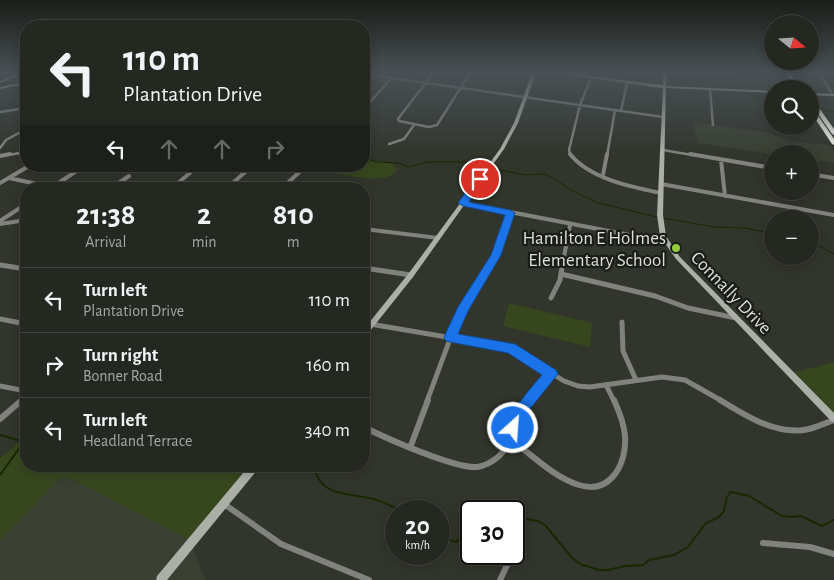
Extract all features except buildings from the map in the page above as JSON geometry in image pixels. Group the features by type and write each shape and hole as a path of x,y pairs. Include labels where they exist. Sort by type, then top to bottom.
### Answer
{"highway":[{"path":"819,109 834,133"},
{"path":"819,121 834,143"}],"main road":[{"path":"370,327 411,275 510,137 525,100"}],"street":[{"path":"412,100 398,118 401,122 429,127 437,125 452,100"},
{"path":"547,100 663,117"},
{"path":"582,100 569,152 575,160 626,186 661,193"},
{"path":"621,111 623,100"},
{"name":"Connally Drive","path":"664,100 661,227 666,242 678,258 834,419"},
{"path":"711,100 713,125"},
{"path":"0,112 20,109"},
{"path":"603,175 616,110"},
{"path":"389,144 404,139 414,125"},
{"path":"0,148 6,140 20,132"},
{"path":"663,150 764,167"},
{"path":"0,156 20,153"},
{"path":"721,160 726,196"},
{"path":"0,183 20,171"},
{"path":"60,182 75,172"},
{"path":"179,182 191,172"},
{"path":"234,182 245,172"},
{"path":"288,182 299,172"},
{"path":"120,182 129,176"},
{"path":"819,176 834,178"},
{"path":"10,178 26,182"},
{"path":"662,184 834,214"},
{"path":"463,203 666,242"},
{"path":"0,223 20,209"},
{"path":"410,448 450,337 463,310 496,255 510,213"},
{"path":"0,223 20,221"},
{"path":"551,298 561,274 570,224"},
{"path":"370,230 438,238"},
{"path":"0,265 20,268"},
{"path":"370,269 411,275"},
{"path":"561,274 655,296 688,308 736,318"},
{"path":"0,319 20,323"},
{"path":"622,322 623,351 636,380"},
{"path":"372,325 511,348 564,382 578,386 590,387 662,377 685,380 752,419 780,429 804,430 834,419"},
{"path":"370,430 382,437 437,457 469,466 487,464 498,457 504,450 524,406 551,374"},
{"path":"509,438 573,482 592,487 610,482 617,476 621,467 625,434 620,414 606,385"},
{"path":"0,386 20,390"},
{"path":"0,419 20,401"},
{"path":"161,580 250,472"},
{"path":"224,504 281,544 369,580"},
{"path":"763,543 810,547 834,554"},
{"path":"500,580 507,565"}],"shaded area":[{"path":"693,122 764,132 764,135 774,135 788,141 830,145 834,151 834,163 819,160 819,145 764,145 764,153 698,143"},
{"path":"63,475 190,540 205,580 0,580 0,541"}],"green space":[{"path":"370,161 386,162 392,164 397,169 393,174 378,178 328,172 370,172"},
{"path":"509,303 592,323 590,347 503,326"},
{"path":"834,362 834,418 789,374"},
{"path":"20,442 20,472 247,472 190,540 63,475 0,541 0,458"}],"waterway":[{"path":"822,110 834,112"},
{"path":"370,160 398,163 408,167 427,162 466,162 487,167"},
{"path":"491,168 525,175 546,174 573,191 598,203 657,217"},
{"path":"663,218 714,227 745,228 764,232"},
{"path":"819,246 834,254"},
{"path":"0,435 20,441"},
{"path":"0,475 20,447"},
{"path":"316,472 321,483 328,488 343,494 385,503"},
{"path":"525,519 538,521 546,526 572,558 580,564 599,570 643,565 649,560 674,555 688,547 706,523 719,517 724,511 727,497 731,492 749,496 782,516 801,516 822,526 834,520"},
{"path":"450,540 456,542 460,538"}],"place":[{"name":"Hamilton E Holmes Elementary School","path":"676,248"}],"route":[{"path":"480,179 463,203 510,213 496,255 463,310 450,337 511,348 520,352 551,374 530,397 513,428"}]}
